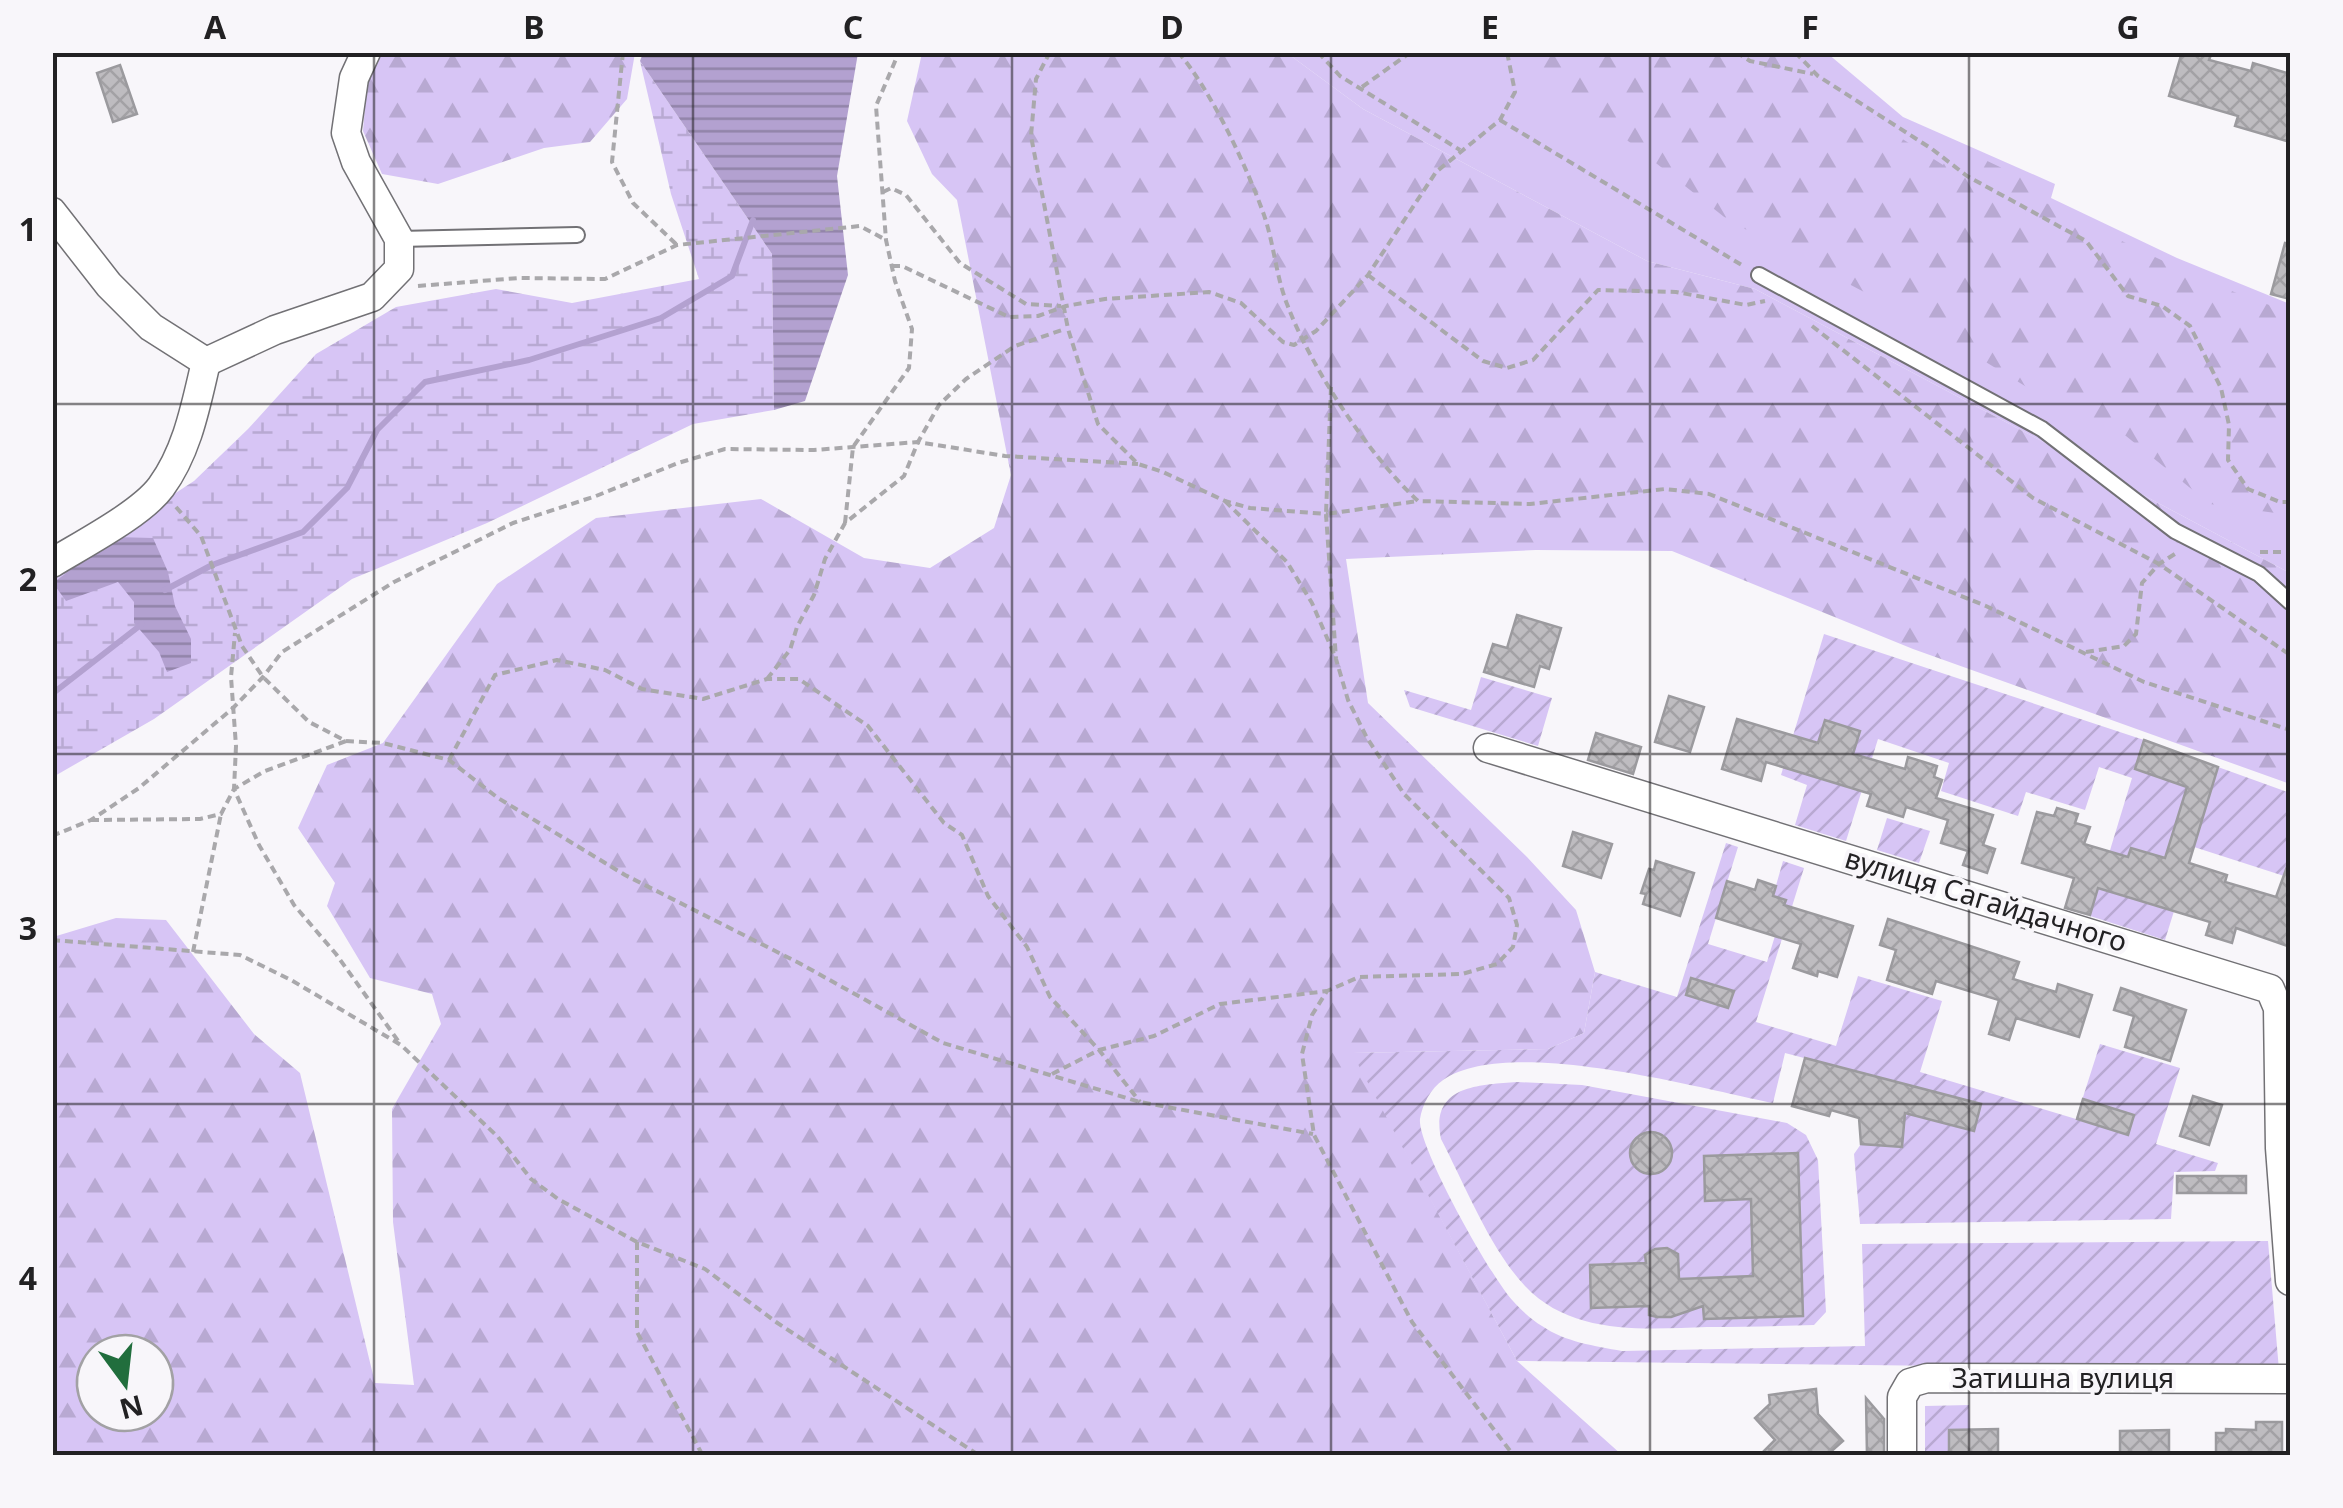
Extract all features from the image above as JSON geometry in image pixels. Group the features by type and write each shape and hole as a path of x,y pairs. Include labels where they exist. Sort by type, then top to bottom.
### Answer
{"street":[{"path":"206,362 275,330 372,297 399,269 399,239 356,162 346,133 354,78 366,52"},
{"path":"52,212 109,284 151,327 206,362"},
{"path":"52,563 122,520 160,488 191,428 206,362"},
{"name":"вулиця Сагайдачного","path":"1488,748 2270,989 2278,1008 2280,1148 2288,1204"},
{"path":"2288,1204 2290,1281"},
{"name":"Затишна вулиця","path":"1902,1456 1902,1396 1910,1384 1928,1378 2290,1379"}],"lane":[{"path":"399,239 577,235"},
{"path":"1760,276 2042,429 2175,531 2260,574 2290,602"}],"path":[{"path":"623,52 612,162 633,202 677,245"},
{"path":"767,679 790,650 844,523 853,447 908,368 912,329 886,240 876,106 899,52"},
{"path":"1050,52 1036,79 1032,136 1068,329 1098,424 1138,464"},
{"path":"1178,52 1206,92 1252,188 1264,216 1285,302 1303,340 1389,474 1418,500"},
{"path":"1318,52 1340,76 1460,150"},
{"path":"1362,87 1412,52"},
{"path":"892,266 902,266 1009,317 1038,316 1105,299 1210,292 1241,302 1283,342 1294,344 1316,331 1368,275 1436,172 1500,120 1516,92 1507,52"},
{"path":"1736,52 1750,60 1818,76"},
{"path":"1796,52 1818,76 1967,176 2086,241 2128,296 2162,306 2190,326 2221,388 2229,425 2228,460 2248,488 2280,502 2290,502"},
{"path":"1500,120 1760,276"},
{"path":"883,192 891,188 906,195 960,264 1026,304 1066,306"},
{"path":"416,286 519,278 605,279 677,245 860,226 886,240"},
{"path":"1368,275 1483,362 1508,368 1533,360 1598,290 1676,292 1746,305 1794,295 1815,332 2033,498 2159,564 2290,655"},
{"path":"844,523 904,476 939,406 966,380 1014,346 1068,329"},
{"path":"1331,387 1326,514 1336,659"},
{"path":"52,836 91,820 140,788 233,708 282,652 394,582 513,523 596,496 678,462 725,449 814,450 918,442 1006,456 1138,464 1250,508 1326,514 1418,500 1530,504 1665,489 1709,494 1986,606 2144,682 2290,730"},
{"path":"160,488 201,536 242,646 263,678 309,722 346,741"},
{"path":"1051,1075 1099,1050 1154,1036 1220,1004 1326,992 1359,978 1462,974 1497,964 1512,947 1516,925 1509,898 1404,794 1367,738 1348,700 1336,659 1312,604 1287,562 1225,501"},
{"path":"2082,652 2124,646 2136,634 2142,583 2159,564 2194,541"},
{"path":"236,628 231,677 234,789 259,845 294,905 336,954 402,1046 498,1136 531,1178 558,1199 638,1242 705,1269 776,1322 980,1456"},
{"path":"448,760 495,674 557,660 605,670 642,689 703,698 767,679 799,679 868,726 944,823 962,836 988,896 1027,947 1050,997 1140,1102"},
{"path":"193,952 221,814 234,789 265,771 346,741 383,743 448,760 498,798 625,875 800,962 944,1044 1140,1102 1314,1134"},
{"path":"91,820 200,819 221,814"},
{"path":"52,940 240,956 291,980 402,1046"},
{"path":"1326,992 1312,1015 1302,1054 1314,1134 1412,1322 1514,1456"},
{"path":"638,1242 637,1332 703,1456"}],"green space":[{"path":"384,53 635,53 627,99 590,142 544,148 438,184 382,174 363,131 368,69"},
{"path":"922,53 1287,53 1363,109 1647,261 1755,289 2290,573 2290,784 1913,649 1672,551 1536,550 1346,559 1368,703 1527,857 1576,910 1595,972 1584,1033 1548,1049 1353,1053 1517,1361 1622,1455 53,1456 53,937 116,918 166,920 254,1034 300,1073 375,1383 414,1385 393,1222 392,1109 441,1024 432,994 370,978 327,906 335,883 298,828 327,765 383,743 497,584 596,518 761,499 864,558 930,568 994,528 1011,475 957,200 932,174 907,121"},
{"path":"1287,53 1827,53 1903,117 2055,184 2051,198 2177,258 2290,304 2290,573 1755,289 1647,261 1363,109"},
{"path":"1526,53 1800,53 1890,131 1943,165 1952,150 1960,148 2040,186 2046,203 2106,233 2197,276 2290,312 2290,515 2210,504 2126,436 2025,386 1917,320 1728,220 1547,77"},
{"path":"640,61 772,254 774,410 693,424 487,523 352,579 154,719 53,777 53,573 194,481 316,354 396,307 496,289 572,303 699,279 671,194"},
{"path":"1824,634 2144,740 2135,769 2187,787 2196,838 2218,767 2290,793 2290,878 2194,847 2165,940 2090,916 2132,778 2099,767 2085,810 2026,792 2018,816 1941,791 1949,763 1878,739 1846,841 1795,825 1807,785 1781,775"},
{"path":"1481,677 1552,698 1538,746 1410,707 1404,690 1471,710"},
{"path":"1887,818 1930,831 1919,863 1877,850"},
{"path":"1726,843 1738,847 1708,944 1767,962 1786,900 1773,896 1783,861 1804,868 1756,1022 1836,1046 1858,976 1942,1001 1920,1072 2076,1119 2100,1044 2180,1068 2156,1144 2218,1163 2215,1171 2174,1172 2171,1219 1860,1224 1854,1154 1861,1144 1902,1147 1905,1113 1980,1104 1785,1053 1773,1103 1604,1069 1511,1062 1473,1067 1443,1080 1431,1092 1421,1114 1422,1134 1474,1241 1503,1288 1523,1311 1560,1336 1622,1351 1865,1346 1862,1244 2268,1241 2279,1370 1517,1361 1352,1053 1548,1049 1584,1033 1595,972 1677,997"},
{"path":"1517,1082 1582,1085 1787,1123 1806,1135 1818,1160 1826,1312 1814,1325 1635,1328 1587,1321 1544,1302 1525,1286 1500,1254 1441,1139 1439,1121 1450,1098 1472,1087"},
{"path":"1969,1405 1970,1430 1949,1430 1949,1455 1925,1455 1925,1406"}],"shaded area":[{"path":"643,53 858,53 837,176 848,275 805,401 774,410 772,254 640,61"},
{"path":"114,537 153,538 168,572 175,606 191,639 191,663 167,672 159,652 134,623 134,602 118,582 66,601 53,583"}],"building":[{"path":"2182,52 2212,52 2209,60 2251,71 2253,63 2290,74 2290,142 2235,126 2238,116 2169,96"},
{"path":"120,65 137,114 113,122 97,73"},
{"path":"2285,243 2290,244 2290,299 2271,294"},
{"path":"1517,615 1561,628 1549,669 1540,666 1534,687 1484,672 1493,644 1507,648"},
{"path":"1669,696 1704,707 1690,752 1655,742"},
{"path":"1737,719 1818,743 1825,720 1860,731 1853,754 1905,769 1908,757 1937,766 1934,777 1942,780 1936,798 1993,815 1983,845 1995,849 1987,873 1963,865 1968,851 1941,843 1948,820 1906,807 1903,817 1867,806 1871,794 1766,762 1761,781 1722,769"},
{"path":"1596,733 1641,747 1633,774 1588,760"},
{"path":"2144,740 2218,767 2189,863 2227,875 2225,882 2276,897 2290,864 2290,947 2236,928 2232,943 2206,935 2210,922 2098,888 2090,915 2065,908 2074,878 2022,863 2037,812 2054,816 2057,808 2078,814 2075,823 2090,827 2084,844 2128,857 2131,848 2165,858 2187,787 2135,769"},
{"path":"1573,832 1612,844 1601,878 1563,866"},
{"path":"1656,861 1694,873 1680,916 1643,904 1646,894 1641,893"},
{"path":"1758,880 1776,886 1773,896 1786,900 1784,905 1853,926 1837,977 1818,971 1817,976 1793,968 1801,944 1716,918 1727,881 1755,890"},
{"path":"1888,919 2019,962 2013,979 2056,992 2058,984 2092,995 2079,1037 2016,1018 2009,1040 1989,1034 1999,1000 1936,981 1932,994 1887,980 1896,950 1880,945"},
{"path":"1691,978 1734,991 1728,1008 1686,995"},
{"path":"2121,988 2186,1010 2170,1061 2125,1047 2134,1016 2114,1010"},
{"path":"1805,1058 1981,1104 1974,1131 1905,1113 1902,1147 1861,1144 1859,1118 1831,1110 1829,1116 1792,1106"},
{"path":"2193,1096 2222,1105 2209,1145 2180,1136"},
{"path":"2083,1099 2134,1115 2128,1135 2077,1119"},
{"path":"1651,1132 1666,1138 1672,1153 1666,1168 1651,1174 1636,1168 1630,1153 1636,1138"},
{"path":"1798,1153 1803,1316 1704,1319 1703,1306 1671,1317 1649,1315 1649,1306 1591,1308 1590,1265 1646,1263 1645,1255 1655,1249 1667,1248 1678,1254 1679,1279 1753,1276 1751,1199 1705,1201 1704,1156"},
{"path":"2177,1176 2246,1176 2246,1193 2177,1193"},
{"path":"1816,1389 1818,1414 1843,1441 1826,1456 1759,1456 1775,1440 1755,1418 1770,1404 1769,1395"},
{"path":"1866,1398 1884,1419 1884,1456 1867,1456"},
{"path":"2256,1422 2282,1422 2282,1456 2216,1456 2216,1433 2226,1433 2226,1429 2256,1430"},
{"path":"1998,1429 1998,1456 1949,1456 1949,1430"},
{"path":"2169,1430 2169,1456 2120,1456 2120,1431"}],"waterway":[{"path":"165,590 212,565 303,532 347,488 377,430 425,382 529,360 661,318 732,276 753,220"},
{"path":"52,694 142,624"}]}
